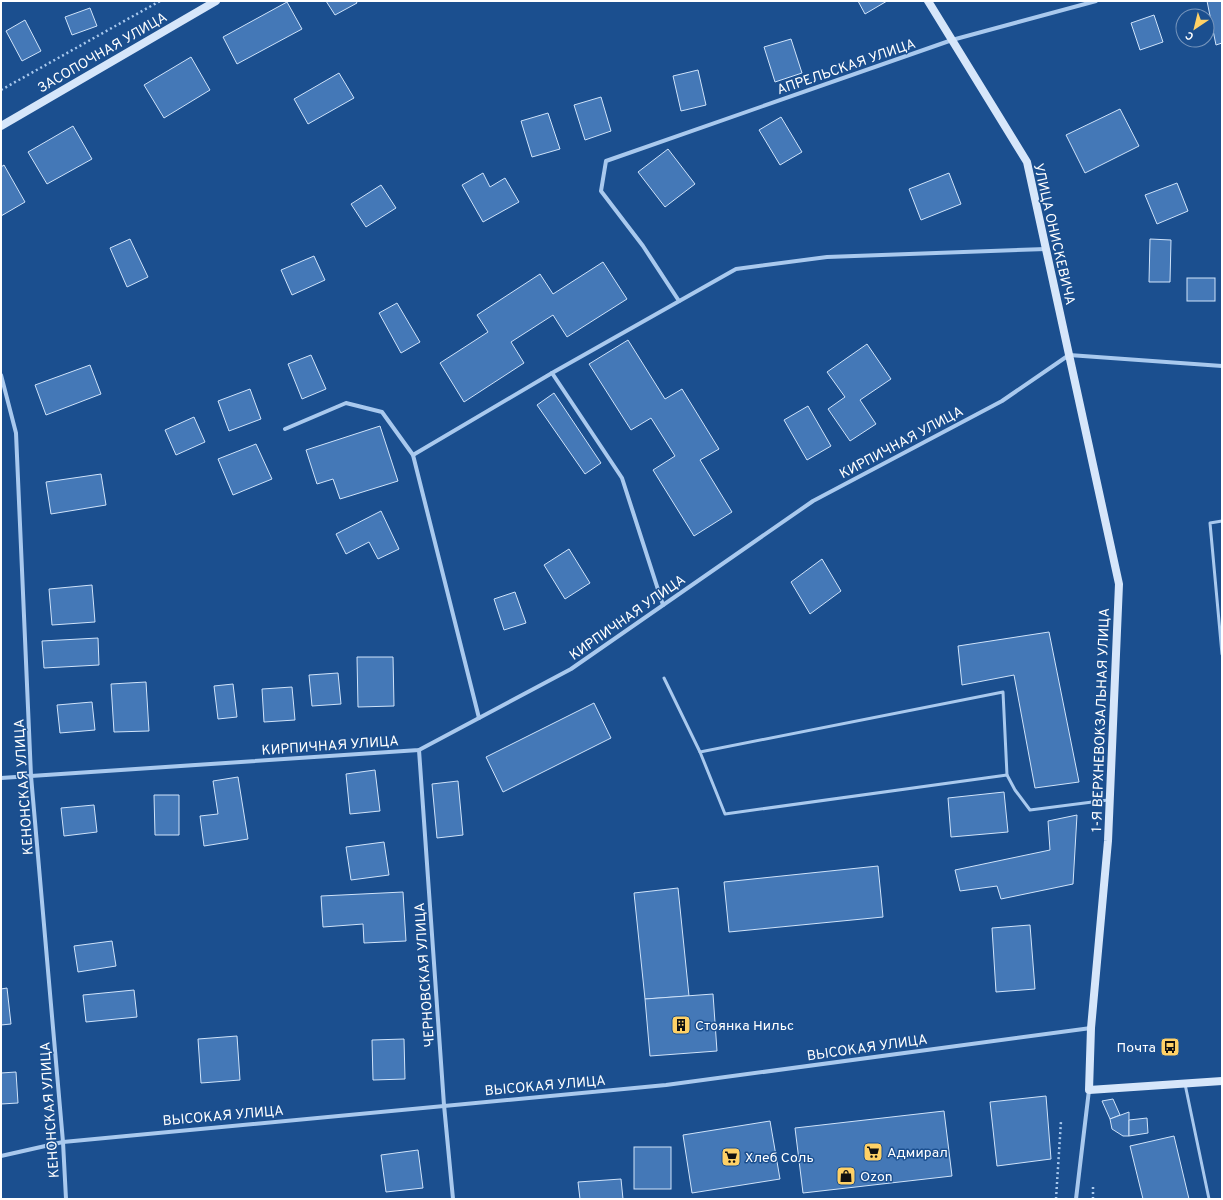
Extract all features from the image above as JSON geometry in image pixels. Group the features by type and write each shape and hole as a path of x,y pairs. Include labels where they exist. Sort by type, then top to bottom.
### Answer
{"street":[{"name":"ЗАСОПОЧНАЯ УЛИЦА","path":"1,126 216,1"},
{"name":"УЛИЦА ОНИСКЕВИЧА","path":"928,1 1027,162 1069,355"},
{"name":"АПРЕЛЬСКАЯ УЛИЦА","path":"679,301 643,246 601,191 606,161 952,40 1096,1"},
{"path":"413,455 552,373 736,269 827,257 1046,249"},
{"path":"1069,355 1222,366"},
{"name":"КИРПИЧНАЯ УЛИЦА","path":"1,778 419,750 571,669 813,502 1002,401 1069,355"},
{"name":"1-Я ВЕРХНЕВОКЗАЛЬНАЯ УЛИЦА","path":"1069,355 1119,584 1108,841 1091,1028 1089,1090"},
{"path":"552,373 622,478 663,605"},
{"name":"КЕНОНСКАЯ УЛИЦА","path":"1,375 16,433 31,776 63,1142 66,1199"},
{"path":"285,430 346,403 382,412 413,455 479,718"},
{"name":"ЧЕРНОВСКАЯ УЛИЦА","path":"419,750 444,1105 453,1199"},
{"name":"ВЫСОКАЯ УЛИЦА","path":"1,1156 63,1142 666,1085 1091,1028"},
{"path":"1076,1199 1089,1090 1222,1081"}],"lane":[{"path":"1222,521 1210,524 1222,654"},
{"path":"664,678 700,752 725,814 1007,775"},
{"path":"700,752 1003,692 1007,775 1015,790 1030,810 1110,799"},
{"path":"1185,1084 1209,1199"}],"path":[{"path":"1,90 160,1"},
{"path":"1056,1199 1061,1121"}],"building":[{"path":"326,1 356,1 357,3 335,15"},
{"path":"858,1 887,1 865,14"},
{"path":"1207,1 1222,1 1222,43 1216,45 1215,8 1208,8"},
{"path":"287,2 302,29 237,64 223,37"},
{"path":"90,8 97,26 72,35 65,17"},
{"path":"1154,15 1163,42 1140,50 1131,23"},
{"path":"25,20 41,51 22,61 6,31"},
{"path":"791,39 802,73 775,82 764,47"},
{"path":"191,57 210,90 164,118 144,85"},
{"path":"698,70 706,105 681,111 673,76"},
{"path":"339,73 354,98 308,124 294,99"},
{"path":"601,97 611,131 585,140 574,105"},
{"path":"1120,109 1139,146 1085,173 1066,135"},
{"path":"548,113 560,149 532,157 521,121"},
{"path":"781,117 802,152 780,165 759,130"},
{"path":"73,126 92,159 47,184 28,152"},
{"path":"668,149 695,184 665,207 638,172"},
{"path":"4,165 25,202 1,216 1,167"},
{"path":"483,173 490,187 505,178 519,202 483,222 462,185"},
{"path":"949,173 961,204 921,220 909,189"},
{"path":"1177,183 1188,211 1157,224 1145,195"},
{"path":"381,185 396,208 366,227 351,204"},
{"path":"130,239 148,277 127,287 110,248"},
{"path":"1150,239 1171,240 1170,282 1149,282"},
{"path":"314,256 325,280 292,295 281,270"},
{"path":"603,262 627,299 567,337 553,315 511,342 524,363 464,402 440,363 488,332 477,315 540,274 553,294"},
{"path":"1187,278 1215,278 1215,301 1187,301"},
{"path":"397,303 420,342 401,353 379,313"},
{"path":"628,340 665,399 682,389 719,449 700,460 732,512 694,536 653,470 675,456 651,418 631,430 589,364"},
{"path":"867,344 891,379 860,400 876,424 850,441 828,409 845,397 827,372"},
{"path":"311,355 326,389 302,399 288,364"},
{"path":"90,365 101,394 46,415 35,385"},
{"path":"250,389 261,419 229,431 218,401"},
{"path":"554,393 601,463 585,474 537,405"},
{"path":"808,406 831,446 807,460 784,420"},
{"path":"194,417 205,442 176,455 165,430"},
{"path":"380,426 398,481 340,499 333,479 317,484 306,450"},
{"path":"256,444 272,479 233,495 218,459"},
{"path":"101,474 106,505 51,514 46,482"},
{"path":"381,511 399,549 378,559 369,542 346,554 336,534"},
{"path":"569,549 590,583 565,599 544,565"},
{"path":"822,559 841,591 810,614 791,582"},
{"path":"92,585 95,622 52,625 49,589"},
{"path":"515,592 526,623 504,630 494,599"},
{"path":"1049,632 1079,782 1035,788 1014,675 962,685 958,646"},
{"path":"98,638 99,665 44,668 42,641"},
{"path":"357,657 393,657 394,706 358,707"},
{"path":"338,673 341,704 312,706 309,675"},
{"path":"146,682 149,731 114,732 111,684"},
{"path":"233,684 237,717 218,719 214,686"},
{"path":"292,687 295,720 264,722 262,689"},
{"path":"92,702 95,730 60,733 57,705"},
{"path":"594,703 611,738 503,792 486,757"},
{"path":"375,770 380,811 350,814 346,774"},
{"path":"238,777 248,839 204,846 200,816 218,814 213,781"},
{"path":"458,781 463,835 437,838 432,784"},
{"path":"1004,792 1008,832 951,837 948,798"},
{"path":"154,795 179,795 179,835 155,835"},
{"path":"94,805 97,832 64,836 61,808"},
{"path":"1077,815 1073,884 1001,899 997,886 960,891 955,870 1050,850 1048,821"},
{"path":"384,842 389,875 351,880 346,847"},
{"path":"878,866 883,917 729,932 724,882"},
{"path":"678,888 689,996 645,999 634,893"},
{"path":"403,892 406,941 364,943 363,924 323,927 321,896"},
{"path":"1030,925 1035,989 996,992 992,928"},
{"path":"112,941 116,966 78,972 74,946"},
{"path":"7,988 11,1024 1,1025 1,989"},
{"path":"134,990 137,1017 86,1022 83,995"},
{"name":"Стоянка Нильс","path":"713,994 717,1051 650,1056 645,999"},
{"path":"237,1036 240,1080 201,1083 198,1039"},
{"path":"404,1039 405,1079 373,1080 372,1040"},
{"path":"16,1072 18,1103 1,1104 1,1073"},
{"path":"1046,1096 1051,1159 997,1166 990,1102"},
{"path":"1113,1099 1120,1115 1110,1119 1102,1101"},
{"name":"Адмирал","path":"944,1111 952,1176 803,1193 795,1128"},
{"path":"1129,1112 1129,1136 1123,1136 1112,1129 1110,1119"},
{"path":"1147,1118 1148,1133 1129,1136 1129,1120"},
{"name":"Хлеб Соль","path":"770,1121 780,1179 692,1193 683,1135"},
{"path":"1174,1136 1189,1199 1143,1199 1130,1146"},
{"path":"634,1147 671,1147 671,1189 634,1189"},
{"path":"418,1150 423,1188 386,1192 381,1155"},
{"path":"621,1179 623,1199 580,1199 578,1182"}],"place":[{"name":"Стоянка Нильс","path":"681,1025"},
{"name":"Почта","path":"1170,1047"},
{"name":"Адмирал","path":"873,1152"},
{"name":"Хлеб Соль","path":"731,1157"},
{"name":"Ozon","path":"846,1176"}]}
